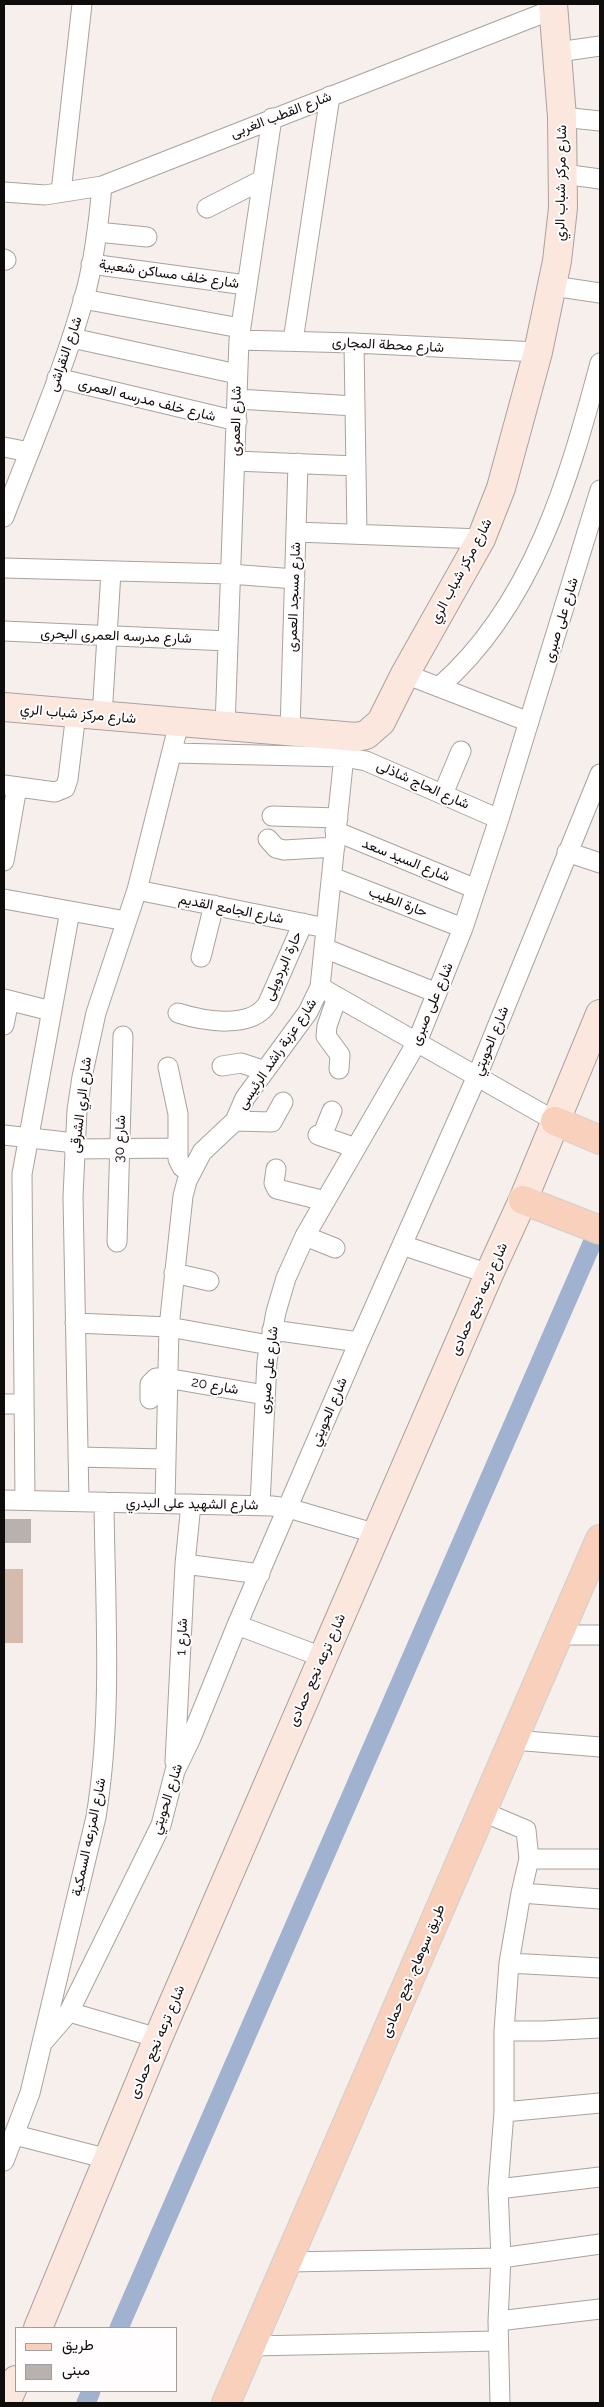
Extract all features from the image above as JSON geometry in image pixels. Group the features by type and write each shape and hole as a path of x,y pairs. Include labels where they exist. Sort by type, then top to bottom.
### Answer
{"main road":[{"path":"555,1121 598,1139"},
{"path":"523,1200 600,1230"},
{"name":"طريق سوهاج, نجع حمادى","path":"226,2403 600,1539"}],"street":[{"path":"61,192 82,4"},
{"name":"شارع القطب الغربى","path":"4,192 38,194 102,186 553,6"},
{"name":"شارع مركز شباب الري","path":"4,707 290,731 345,747 375,730 481,539 501,488 538,352 553,286 560,243 563,174 562,117 553,6"},
{"path":"558,52 600,46"},
{"path":"293,341 330,96"},
{"path":"562,117 600,121"},
{"name":"شارع العمرى","path":"225,727 236,461 239,334 272,118"},
{"path":"563,174 600,179"},
{"path":"207,208 262,180"},
{"name":"شارع النقراشى","path":"4,517 11,480 29,452 72,338 92,264 102,186"},
{"path":"97,232 147,237"},
{"name":"شارع خلف مساكن شعبية","path":"92,264 246,285"},
{"path":"553,286 600,293"},
{"name":"شارع محطة المجارى","path":"83,299 239,334 293,341 538,352"},
{"path":"72,338 237,374"},
{"path":"354,343 357,534"},
{"path":"439,688 467,660 490,632 509,604 528,569 565,484 579,441 600,363"},
{"name":"شارع خلف مدرسه العمرى","path":"57,378 237,422"},
{"path":"237,399 355,406"},
{"path":"4,447 29,452"},
{"path":"236,461 356,466"},
{"name":"شارع مسجد العمرى","path":"290,731 298,463"},
{"name":"شارع على صبرى","path":"260,1505 265,1395 271,1337 286,1278 305,1236 417,1042 464,928 528,722 593,541 600,490"},
{"path":"296,532 481,539"},
{"path":"4,568 230,574 295,579"},
{"path":"4,861 10,786 55,792 65,788 89,714 107,635 111,572"},
{"name":"شارع مدرسه العمرى البحرى","path":"4,631 228,641"},
{"path":"405,674 528,722"},
{"name":"شارع الري الشرقى","path":"79,1500 75,1146 82,1077 88,1045 106,982 137,890 180,723"},
{"name":"شارع الحاج شاذلى","path":"173,753 345,747 379,765 499,819"},
{"name":"شارع عزبة راشد الرئيسى","path":"165,1503 166,1378 174,1272 183,1196 190,1173 202,1152 235,1120 245,1098 308,1012 320,987 345,747"},
{"path":"443,794 462,752"},
{"name":"شارع الحويتي","path":"44,2041 69,2012 161,1824 175,1770 191,1738 237,1625 359,1342 477,1076 600,774"},
{"path":"272,816 336,832"},
{"path":"268,839 276,848 284,850 336,832"},
{"name":"شارع السيد سعد","path":"336,832 476,888"},
{"path":"568,852 600,863"},
{"name":"حارة الطيب","path":"332,877 464,928"},
{"name":"شارع الجامع القديم","path":"137,890 326,928"},
{"path":"4,899 126,921"},
{"path":"201,957 214,905"},
{"path":"25,1500 24,1404 13,1174 28,1137 70,911"},
{"name":"حارة البردويلى","path":"178,1013 192,1018 217,1021 252,1018 260,1013 268,1003 303,923"},
{"path":"324,948 437,993"},
{"path":"320,987 555,1121"},
{"path":"337,997 327,1026 326,1036 340,1055 339,1068"},
{"path":"4,1025 6,999 51,1011"},
{"name":"شارع ترعه نجع حمادى","path":"38,2327 158,2038 322,1657 523,1200 600,1014"},
{"name":"شارع 30","path":"117,1242 123,1036"},
{"path":"222,1066 241,1063 265,1071"},
{"path":"168,1067 178,1114 177,1148 179,1162 190,1173"},
{"path":"235,1120 272,1122 283,1102"},
{"path":"332,1111 320,1135 356,1148"},
{"path":"4,1135 28,1137 75,1146 120,1149 177,1148"},
{"path":"276,1169 274,1183 277,1189 325,1201"},
{"path":"305,1236 335,1248"},
{"path":"402,1245 489,1274"},
{"path":"174,1272 209,1281"},
{"path":"76,1323 169,1327 271,1337 359,1342"},
{"path":"150,1399 150,1384 152,1380 166,1378"},
{"name":"شارع 20","path":"166,1378 265,1395"},
{"path":"4,1404 24,1404"},
{"path":"78,1457 165,1459"},
{"name":"شارع الشهيد على البدري","path":"4,1500 260,1505 288,1508 377,1534"},
{"name":"شارع المزرعه السمكية","path":"4,2161 30,2092 44,2041 96,1816 107,1714 104,1502"},
{"name":"شارع 1","path":"175,1770 185,1564 191,1504"},
{"path":"185,1564 260,1574"},
{"path":"237,1625 322,1657"},
{"path":"558,1635 600,1635"},
{"path":"513,1740 600,1748"},
{"path":"481,1811 526,1830 529,1859 520,1893 509,1963 504,2031 504,2112 498,2189 502,2258 498,2321 500,2403"},
{"path":"529,1859 600,1859"},
{"path":"520,1893 600,1898"},
{"path":"509,1963 600,1968"},
{"path":"69,2012 158,2038"},
{"path":"504,2031 600,2028"},
{"path":"504,2112 600,2103"},
{"path":"15,2135 108,2159"},
{"path":"498,2189 600,2177"},
{"path":"288,2262 502,2258 600,2244"},
{"path":"498,2321 600,2309"},
{"path":"251,2346 498,2341"},
{"path":"6,2403 15,2382"}],"shaded area":[{"path":"4,1569 23,1569 23,1643 4,1643"}],"building":[{"path":"4,1519 31,1519 31,1543 4,1543"}],"waterway":[{"path":"119,2327 600,1225"},
{"path":"86,2403 91,2392"}]}
